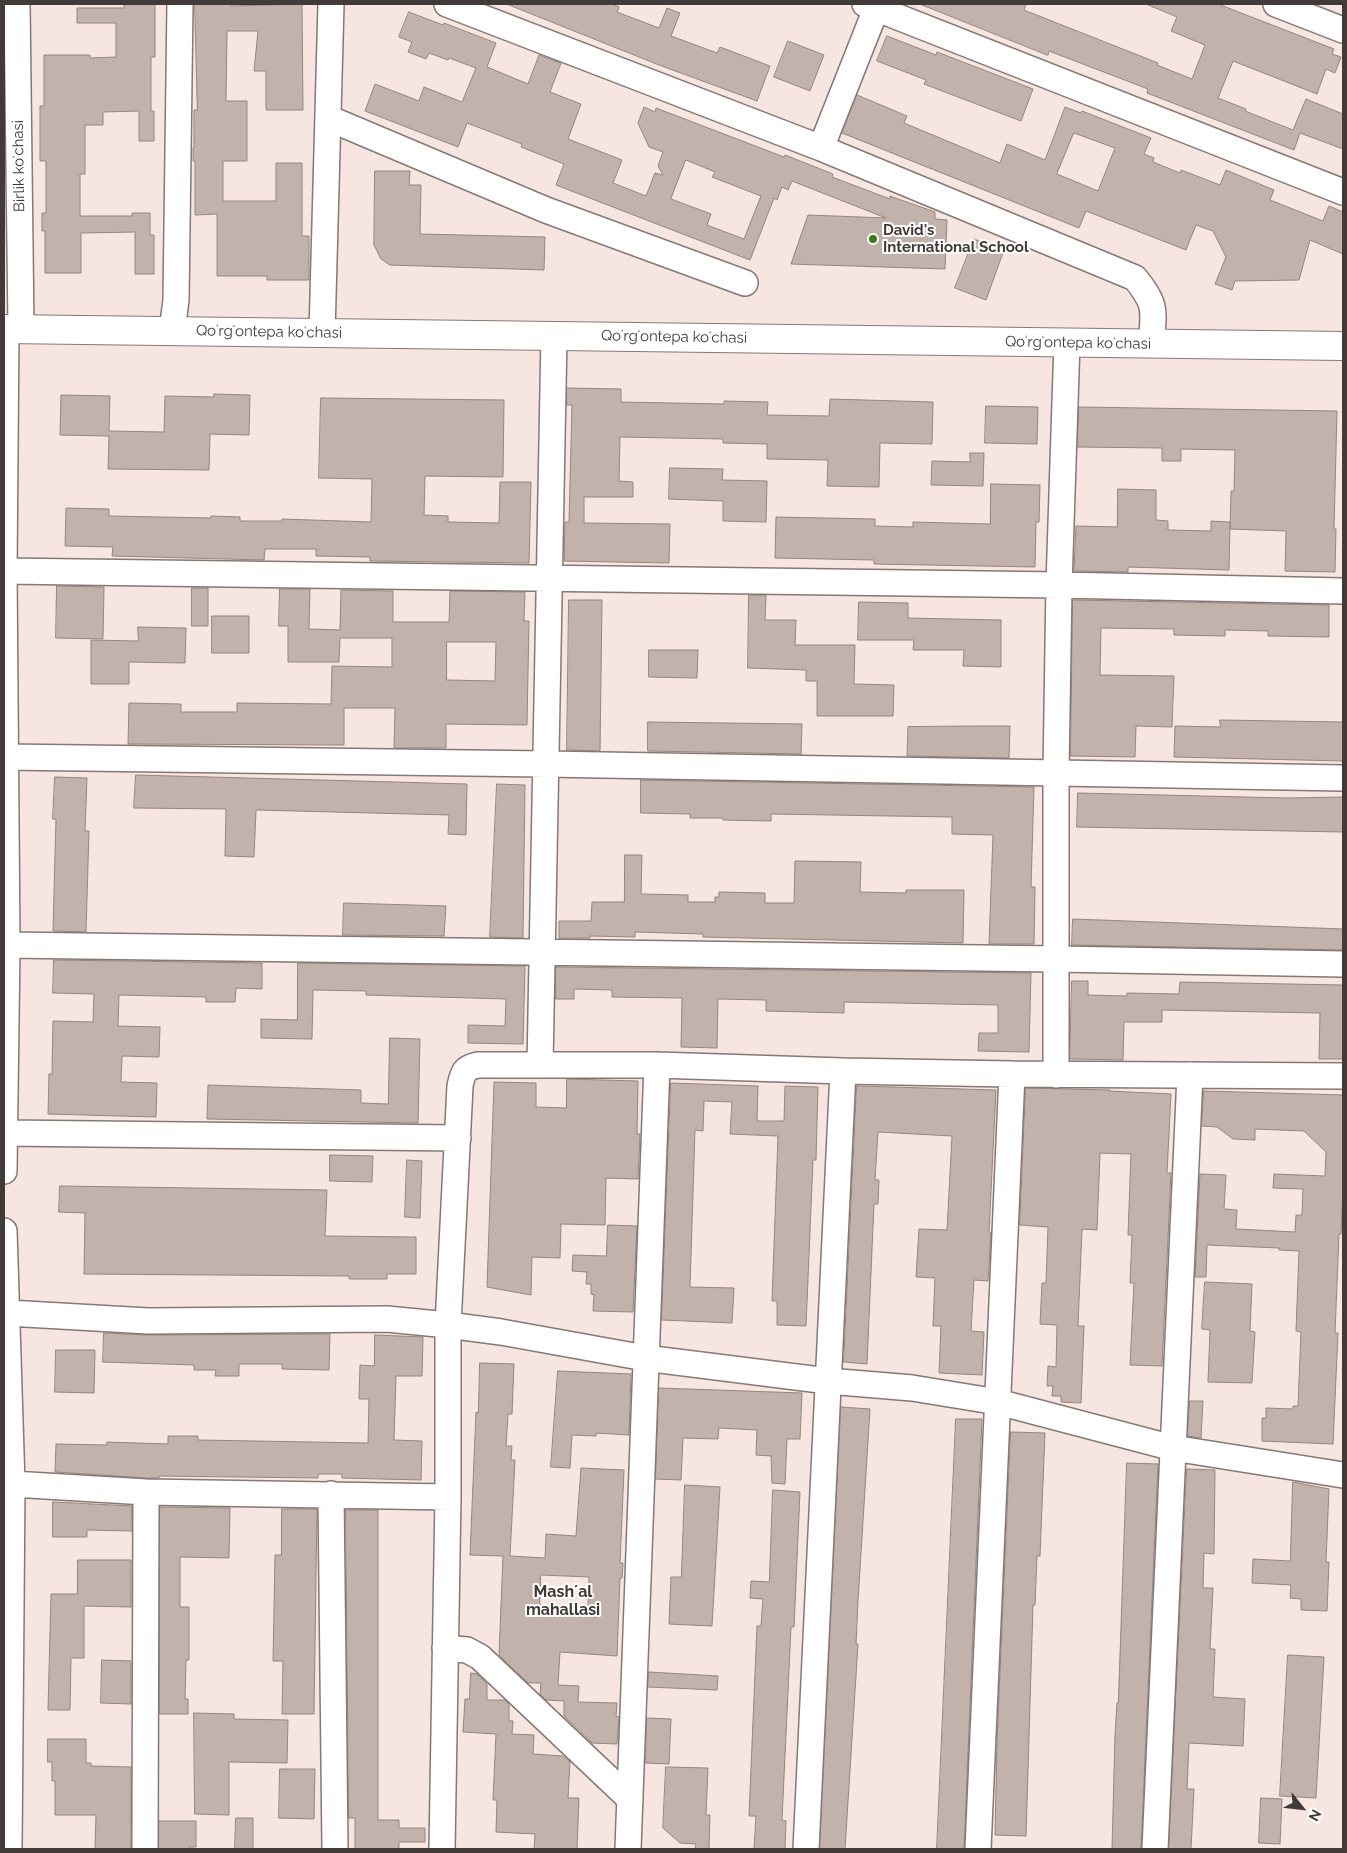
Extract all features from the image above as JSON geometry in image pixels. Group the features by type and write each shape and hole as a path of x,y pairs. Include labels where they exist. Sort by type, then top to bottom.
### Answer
{"main road":[{"name":"Qoʻrgʻontepa koʻchasi","path":"8,336 172,331 322,333 554,345"},
{"name":"Qoʻrgʻontepa koʻchasi","path":"8,336 1067,351 1343,363"},
{"name":"Qoʻrgʻontepa koʻchasi","path":"1067,351 1151,344 1343,346"}],"street":[{"name":"Birlik koʻchasi","path":"4,1171 7,945 4,572 17,4"},
{"path":"172,331 176,300 180,4"},
{"path":"322,333 331,4"},
{"path":"447,4 821,148 1135,278 1150,296 1154,315 1151,344"},
{"path":"1276,4 1343,30"},
{"path":"821,148 873,5 1343,192"},
{"path":"328,118 546,210 746,283"},
{"path":"540,1065 554,345"},
{"path":"1056,1075 1056,772 1059,584 1067,351"},
{"path":"4,572 1059,584 1343,591"},
{"path":"5,757 1343,778"},
{"path":"7,945 1056,958 1343,964"},
{"path":"628,1849 657,1065"},
{"path":"442,1849 448,1497 448,1326 460,1086 462,1074 468,1067 657,1065 1056,1075 1343,1076"},
{"path":"806,1849 843,1071"},
{"path":"978,1849 1012,1074"},
{"path":"1155,1849 1190,1075"},
{"path":"5,1133 458,1138"},
{"path":"4,1231 12,1484 10,1849"},
{"path":"8,1313 148,1321 387,1319 501,1332 645,1358 828,1381 912,1388 998,1402 1173,1448 1343,1475"},
{"path":"12,1484 146,1492 448,1497"},
{"path":"145,1849 146,1492"},
{"path":"331,1494 335,1849"},
{"path":"445,1648 467,1650 480,1657 630,1799"}],"building":[{"path":"124,4 155,4 155,57 151,57 151,111 154,111 154,141 139,141 139,111 103,112 103,125 85,125 85,174 80,174 80,216 132,216 132,213 150,213 150,235 154,235 154,274 135,274 135,232 81,233 81,273 45,273 45,231 42,231 42,213 46,213 46,161 40,161 40,106 44,106 44,55 90,55 90,58 116,57 116,23 77,23 77,8 124,8"},
{"path":"195,4 231,4 231,6 302,4 303,110 266,110 266,71 254,71 258,31 227,31 226,101 247,101 247,161 223,161 223,201 276,201 276,163 302,163 302,236 309,236 309,280 267,280 267,276 217,276 217,214 195,215 195,161 193,161 193,148 194,110 197,110"},
{"path":"507,4 612,4 619,7 617,12 659,28 667,8 680,13 671,36 717,53 720,47 770,66 757,101 659,65"},
{"path":"920,4 1026,4 1024,10 1158,63 1157,65 1192,79 1205,45 1171,31 1177,17 1146,4 1218,4 1334,49 1332,54 1341,57 1335,73 1326,69 1317,94 1233,61 1218,98 1293,130 1306,99 1343,114 1343,149 1300,133 1294,150 1147,93 1148,89 1049,51 1048,55"},
{"path":"409,12 496,43 487,67 528,84 539,55 561,63 550,92 581,104 568,139 622,160 613,183 646,196 655,173 663,175 658,166 663,152 649,147 638,123 644,107 655,112 656,108 784,157 785,155 833,174 832,177 890,199 890,196 935,212 935,219 947,220 945,269 791,264 808,215 886,218 792,181 788,190 782,187 777,200 774,198 750,260 556,185 564,164 521,147 522,144 467,123 458,147 365,111 375,84 419,101 424,87 462,102 476,68 429,53 426,59 408,52 412,42 399,37","holes":["686,160 715,172 712,177 761,196 744,239 707,225 711,214 671,199"]},
{"path":"887,36 936,55 937,52 1033,89 1021,121 924,84 926,80 877,61"},
{"path":"788,41 824,55 810,91 774,77"},
{"path":"857,95 907,116 904,123 1000,163 1007,144 1045,160 1065,107 1081,113 1082,111 1151,138 1144,154 1154,158 1153,162 1180,173 1181,170 1220,185 1226,170 1274,190 1270,200 1323,221 1329,206 1343,212 1343,254 1310,240 1299,280 1235,281 1232,290 1215,284 1226,257 1213,231 1196,225 1186,250 1086,211 1079,228 842,133","holes":["1074,133 1115,148 1098,191 1057,174"]},
{"path":"375,171 410,171 409,185 421,185 420,234 545,237 544,270 390,265 381,259 374,245"},
{"path":"974,239 1004,250 986,300 955,288"},
{"path":"567,388 621,389 621,402 724,404 724,401 768,402 767,415 829,416 830,399 933,402 932,444 880,443 879,487 827,486 828,460 767,459 767,444 723,443 723,439 620,437 619,481 633,482 633,497 584,497 584,523 670,524 669,563 564,561 565,522 569,522 572,405 567,405"},
{"path":"214,394 250,395 249,435 210,434 209,470 108,469 109,436 60,435 61,395 110,396 109,431 164,432 165,396 214,397"},
{"path":"321,398 504,400 503,477 425,476 424,515 448,516 448,522 499,523 500,482 531,482 529,563 370,561 370,557 316,556 316,549 265,549 264,560 112,556 113,547 65,546 66,508 109,509 109,516 211,518 211,516 240,517 240,521 282,521 282,519 371,522 372,479 319,478"},
{"path":"986,406 1038,407 1037,444 985,443"},
{"path":"1079,407 1337,411 1334,529 1336,529 1335,572 1285,571 1286,531 1230,529 1231,491 1234,491 1235,450 1181,449 1181,461 1162,461 1162,448 1078,447"},
{"path":"970,453 984,453 983,486 931,485 932,461 970,462"},
{"path":"670,468 723,469 722,480 767,481 766,522 723,521 723,501 669,499"},
{"path":"991,484 1040,485 1039,522 1036,522 1035,567 874,564 874,560 775,558 776,517 875,519 875,526 913,527 913,522 990,524"},
{"path":"1118,489 1156,490 1156,520 1168,521 1168,530 1211,531 1211,521 1230,522 1229,570 1128,567 1128,572 1074,571 1076,526 1117,527"},
{"path":"57,586 104,587 103,639 56,638"},
{"path":"192,588 208,588 208,626 192,626"},
{"path":"280,589 310,589 309,629 340,630 341,590 393,591 393,622 449,622 450,591 525,592 524,621 529,621 527,725 446,724 446,748 394,748 395,708 344,708 344,745 128,744 129,703 181,704 181,712 237,712 237,703 331,704 332,666 392,667 392,638 340,638 339,662 288,662 288,626 279,626","holes":["447,642 496,642 495,681 447,680"]},
{"path":"749,595 766,595 765,620 796,620 795,645 855,645 854,684 894,685 893,716 817,716 817,681 806,681 806,670 748,668"},
{"path":"569,600 602,600 600,751 567,750"},
{"path":"1073,600 1329,605 1329,637 1268,636 1268,631 1225,630 1225,636 1174,635 1174,629 1101,628 1100,675 1174,676 1172,727 1136,726 1135,757 1071,756"},
{"path":"859,602 908,603 908,618 1001,620 1001,667 963,666 964,650 913,650 914,640 858,640"},
{"path":"212,616 249,616 249,653 212,653"},
{"path":"138,627 186,628 185,663 129,662 129,684 91,684 91,640 138,641"},
{"path":"649,650 698,650 697,678 649,677"},
{"path":"1220,720 1343,722 1343,761 1174,757 1175,726 1220,727"},
{"path":"648,722 802,724 801,754 648,751"},
{"path":"1010,726 1009,758 907,756 908,727"},
{"path":"136,775 467,784 466,835 448,834 449,815 256,810 254,857 225,856 226,809 134,808"},
{"path":"55,777 87,778 85,831 89,831 86,932 53,931 56,819 53,819"},
{"path":"641,780 1034,787 1031,887 1035,887 1034,944 989,944 993,835 952,834 952,817 771,814 771,821 690,818 690,814 641,813"},
{"path":"497,784 525,785 523,938 490,937"},
{"path":"1078,793 1287,798 1343,797 1343,832 1077,827"},
{"path":"625,855 642,855 641,894 688,895 688,902 715,902 715,897 719,897 719,892 765,893 765,903 794,903 795,861 861,862 860,892 906,893 906,890 964,890 963,943 703,937 703,934 635,932 635,937 590,936 590,938 559,938 559,921 591,921 592,902 624,902"},
{"path":"344,903 446,906 444,936 343,935"},
{"path":"1073,919 1343,929 1343,950 1072,945"},
{"path":"54,960 262,963 262,989 236,988 235,1002 206,1002 206,997 119,995 118,1026 160,1027 159,1057 122,1056 121,1082 157,1083 156,1117 48,1114 49,1074 52,1074 53,1021 93,1022 94,994 53,993"},
{"path":"298,963 525,966 523,1044 468,1043 468,1025 505,1026 506,999 366,995 366,991 313,990 312,1039 261,1038 261,1019 297,1020"},
{"path":"556,967 1031,973 1029,1052 978,1051 979,1033 998,1033 998,1005 844,1002 844,1013 766,1011 766,1000 718,999 717,1048 681,1047 682,998 612,997 612,990 574,989 574,999 556,999"},
{"path":"1072,981 1088,981 1088,995 1127,996 1127,993 1179,994 1180,982 1343,985 1343,1059 1319,1059 1320,1013 1162,1010 1162,1022 1124,1022 1123,1060 1070,1059"},
{"path":"390,1038 420,1039 418,1123 207,1119 208,1085 361,1090 361,1103 388,1104"},
{"path":"567,1079 638,1081 637,1134 640,1134 638,1179 606,1178 605,1225 561,1224 560,1258 532,1257 531,1295 487,1287 494,1082 536,1083 536,1107 566,1108"},
{"path":"671,1083 758,1086 757,1121 784,1121 785,1086 818,1087 816,1160 813,1160 806,1326 777,1325 777,1301 772,1301 778,1136 730,1134 732,1102 704,1101 703,1131 695,1130 690,1287 734,1288 732,1323 662,1320"},
{"path":"857,1086 996,1090 988,1281 974,1280 971,1331 984,1332 982,1375 939,1373 941,1326 933,1326 935,1278 916,1277 919,1229 947,1230 952,1136 878,1132 875,1180 879,1180 878,1204 874,1204 867,1364 844,1362"},
{"path":"1026,1088 1171,1094 1167,1173 1171,1173 1162,1366 1130,1365 1134,1283 1130,1283 1132,1235 1128,1235 1131,1154 1100,1153 1097,1230 1082,1229 1078,1326 1084,1326 1081,1403 1061,1402 1061,1396 1052,1396 1053,1386 1047,1386 1048,1366 1056,1367 1057,1325 1040,1324 1042,1283 1046,1283 1048,1227 1020,1225"},
{"path":"1204,1091 1343,1095 1343,1186 1335,1333 1338,1333 1333,1444 1262,1441 1262,1418 1266,1418 1266,1408 1293,1409 1293,1406 1298,1406 1301,1332 1296,1331 1299,1251 1279,1250 1279,1248 1207,1245 1206,1277 1195,1277 1200,1174 1226,1175 1224,1209 1237,1210 1236,1229 1295,1232 1296,1215 1302,1215 1303,1189 1273,1188 1274,1174 1325,1176 1326,1152 1304,1131 1255,1129 1255,1140 1233,1139 1217,1127 1202,1126"},
{"path":"330,1155 373,1156 372,1182 330,1181"},
{"path":"407,1160 422,1161 420,1218 405,1217"},
{"path":"60,1186 327,1190 325,1236 416,1237 416,1274 387,1274 387,1279 349,1279 349,1276 84,1274 85,1213 59,1212"},
{"path":"608,1225 637,1226 633,1312 593,1311 594,1295 591,1294 591,1284 586,1284 587,1272 572,1271 573,1255 606,1256"},
{"path":"1205,1282 1252,1284 1250,1331 1255,1332 1252,1383 1208,1382 1210,1330 1202,1329"},
{"path":"104,1333 148,1335 330,1334 329,1370 282,1369 282,1364 239,1364 239,1376 215,1376 216,1370 194,1370 194,1365 103,1362"},
{"path":"375,1335 423,1337 422,1376 396,1376 394,1440 422,1441 421,1480 342,1478 342,1474 318,1474 318,1478 159,1476 159,1478 147,1478 55,1472 56,1444 107,1445 107,1442 168,1444 168,1436 198,1436 198,1440 368,1443 369,1399 359,1399 360,1365 374,1366"},
{"path":"56,1350 95,1350 94,1393 55,1392"},
{"path":"480,1363 514,1364 512,1414 508,1414 506,1446 512,1446 511,1460 515,1460 510,1556 545,1558 546,1534 576,1536 581,1468 624,1470 620,1563 623,1563 622,1578 620,1578 617,1656 560,1652 558,1685 579,1686 578,1702 617,1703 616,1716 619,1717 617,1744 592,1743 564,1716 564,1701 546,1700 540,1694 541,1683 528,1683 499,1655 503,1556 470,1555 476,1412 478,1413","holes":["541,1575 589,1577 588,1607 540,1605"]},
{"path":"558,1371 631,1374 629,1435 596,1433 596,1436 572,1435 570,1468 551,1467"},
{"path":"659,1388 802,1393 800,1439 787,1439 785,1484 772,1483 771,1456 756,1455 757,1430 719,1428 718,1439 683,1438 681,1480 656,1479"},
{"path":"1190,1401 1203,1401 1201,1438 1188,1436"},
{"path":"841,1407 870,1409 845,1849 820,1849"},
{"path":"956,1419 982,1419 964,1849 937,1849"},
{"path":"1011,1432 1045,1433 1040,1556 1037,1556 1035,1605 1033,1605 1026,1836 995,1835 997,1741"},
{"path":"1127,1463 1158,1464 1141,1849 1112,1849 1115,1735 1118,1703"},
{"path":"1187,1469 1215,1470 1214,1554 1204,1553 1203,1588 1213,1588 1210,1649 1215,1649 1213,1697 1245,1699 1243,1746 1189,1743 1187,1789 1194,1789 1191,1849 1169,1849"},
{"path":"1293,1482 1329,1489 1326,1562 1329,1562 1327,1611 1301,1610 1301,1599 1290,1598 1291,1585 1252,1583 1253,1559 1290,1561"},
{"path":"685,1485 720,1487 712,1626 669,1624 671,1577 681,1577"},
{"path":"773,1490 800,1492 794,1627 791,1627 782,1820 786,1821 785,1849 754,1849 756,1816 749,1816 757,1626 761,1626 763,1599 750,1598 751,1581 769,1582"},
{"path":"53,1502 132,1506 132,1531 87,1530 87,1537 53,1537"},
{"path":"160,1507 230,1508 229,1558 180,1557 180,1607 189,1607 189,1660 186,1660 185,1699 188,1699 188,1714 160,1714"},
{"path":"282,1509 317,1509 314,1714 282,1714 283,1661 273,1661 275,1555 281,1555"},
{"path":"346,1510 378,1510 378,1820 399,1820 399,1828 425,1828 425,1842 399,1842 399,1849 355,1849 355,1818 349,1818"},
{"path":"78,1560 131,1560 131,1607 84,1606 84,1658 71,1658 70,1710 48,1710 51,1594 77,1594"},
{"path":"1288,1655 1324,1657 1316,1798 1280,1796"},
{"path":"102,1660 131,1661 131,1704 101,1703"},
{"path":"649,1672 718,1676 717,1690 648,1687"},
{"path":"471,1673 477,1674 487,1684 487,1700 505,1700 509,1704 509,1721 513,1721 512,1734 534,1735 533,1754 563,1756 570,1762 568,1798 579,1798 577,1849 534,1849 535,1834 496,1832 497,1800 493,1800 496,1734 463,1732 465,1699 469,1699"},
{"path":"194,1713 234,1714 234,1719 288,1720 287,1763 229,1762 229,1815 195,1814"},
{"path":"647,1718 671,1719 669,1764 646,1763"},
{"path":"48,1739 86,1739 86,1763 91,1763 91,1766 131,1767 131,1849 95,1849 96,1815 55,1815 55,1781 52,1781 52,1762 48,1762"},
{"path":"666,1767 708,1768 706,1815 710,1815 709,1849 695,1849 696,1844 680,1843 663,1828"},
{"path":"280,1769 315,1769 314,1819 279,1818"},
{"path":"1261,1798 1282,1799 1280,1844 1259,1843"},
{"path":"236,1818 253,1818 253,1849 235,1849"},
{"path":"159,1821 196,1821 196,1847 189,1847 189,1849 159,1849"}],"place":[{"name":"David's International School","path":"873,239"}],"district":[{"name":"Mashʼal mahallasi","path":"563,1601"}]}
